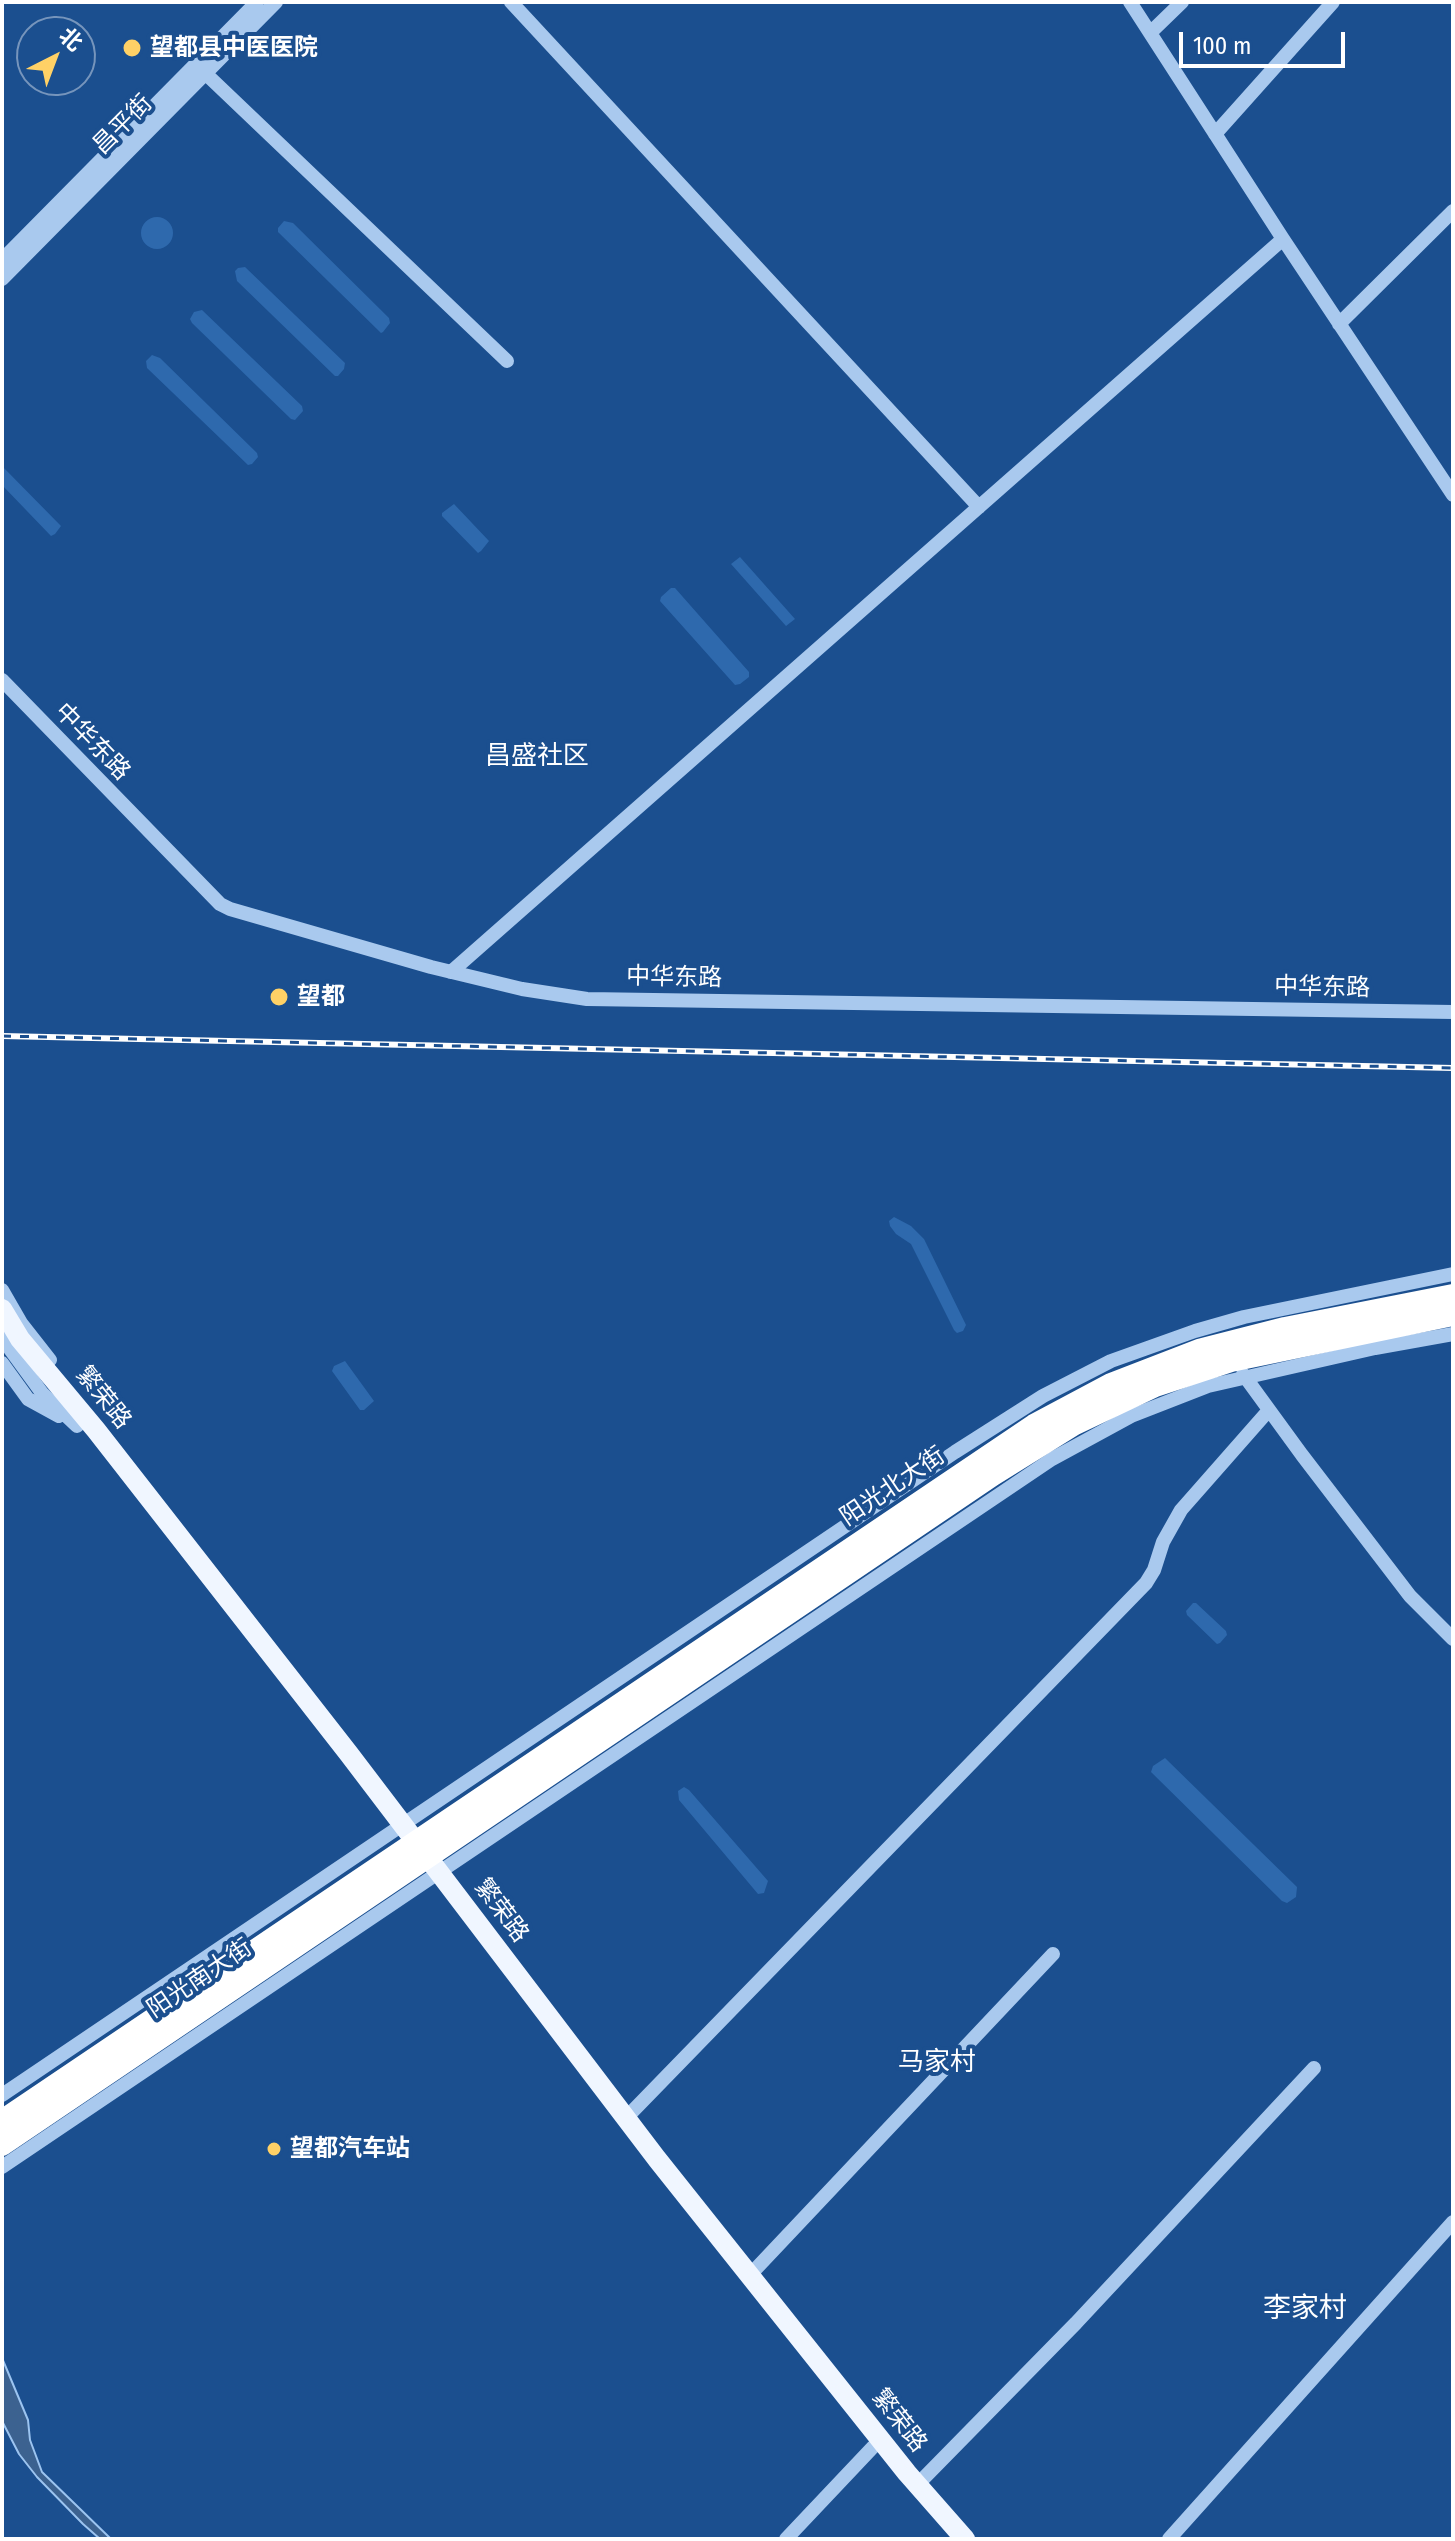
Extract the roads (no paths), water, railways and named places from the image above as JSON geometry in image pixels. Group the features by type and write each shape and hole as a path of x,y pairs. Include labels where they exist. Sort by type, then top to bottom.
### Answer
{"highway":[{"name":"阳光北大街","path":"416,1852 972,1465 1066,1406 1148,1368 1225,1342 1453,1295"},
{"name":"阳光北大街","path":"416,1852 1044,1442 1131,1396 1453,1315"},
{"name":"阳光南大街","path":"2,2121 416,1852"},
{"name":"阳光南大街","path":"2,2145 416,1852"}],"main road":[{"name":"繁荣路","path":"2,1309 20,1339 62,1389 416,1852 649,2165 873,2447 951,2539"},
{"name":"繁荣路","path":"2,1322 77,1426 917,2485 965,2539"}],"street":[{"name":"昌平街","path":"2,260 257,2"},
{"name":"昌平街","path":"2,279 276,2"},
{"path":"511,2 979,507"},
{"path":"1130,2 1453,495"},
{"path":"1150,33 1182,2"},
{"path":"1215,134 1333,2"},
{"path":"205,73 507,361"},
{"path":"1339,324 1453,211"},
{"path":"451,972 1283,239"},
{"name":"中华东路","path":"2,680 220,904 451,972 522,989 587,999 1453,1012"},
{"path":"2,2167 416,1852 955,1452 1043,1396 1079,1376 1146,1347 1244,1317 1453,1274"},
{"path":"2,1290 21,1323 62,1376 62,1389"},
{"path":"1453,1334 1240,1369 1410,1596 1453,1639"},
{"path":"2,1338 42,1393 77,1426"},
{"path":"2,1363 28,1399 77,1426"},
{"path":"626,2118 1146,1583 1181,1510 1269,1410"},
{"path":"2,2095 416,1852"},
{"path":"750,2275 1053,1954"},
{"path":"917,2485 1076,2323 1314,2068"},
{"path":"1169,2539 1453,2222"},
{"path":"786,2539 873,2447"}],"railway":[{"path":"2,1036 1453,1068"}],"place":[{"name":"望都县中医医院","path":"132,48"},
{"name":"望都","path":"279,997"},
{"name":"望都汽车站","path":"274,2149"}],"district":[{"name":"昌盛社区","path":"537,757"},
{"name":"马家村","path":"937,2063"},
{"name":"李家村","path":"1305,2309"}]}
